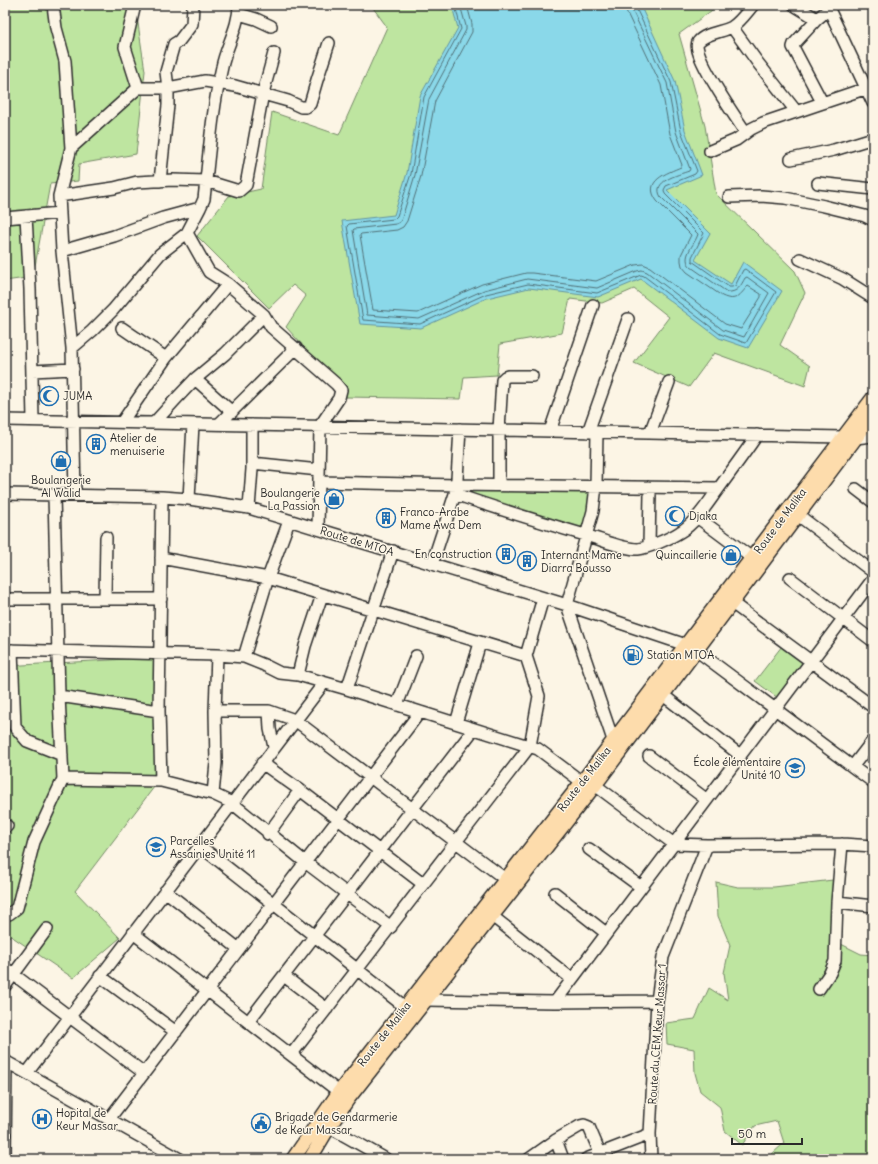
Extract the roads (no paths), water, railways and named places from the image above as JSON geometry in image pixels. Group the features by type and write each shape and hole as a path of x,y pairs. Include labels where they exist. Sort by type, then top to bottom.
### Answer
{"main road":[{"name":"Route de Malika","path":"293,1159 339,1092 582,782 613,740 732,602 798,515 849,438 873,398"},
{"name":"Route de Malika","path":"310,1159 348,1099 595,785 663,695 691,648 752,558 849,438 873,415"}],"street":[{"path":"53,5 56,28 65,61 71,148 59,196 62,251 72,348 75,495"},
{"path":"135,5 126,47 138,88"},
{"path":"160,181 168,88 166,72 174,44 179,41 192,24 193,5"},
{"path":"746,133 706,69 697,44 710,35 732,27 753,5"},
{"path":"794,5 817,19"},
{"path":"822,102 793,47 794,44 828,7 873,103"},
{"path":"72,348 113,310 160,254 187,233 204,199 218,83 239,10 270,26"},
{"path":"732,27 796,111"},
{"path":"71,148 138,88 168,88 205,81 235,86 262,93 301,107 309,106 329,43"},
{"path":"59,196 114,188 138,182 173,180 206,181 238,191 246,185 262,93 274,53"},
{"path":"710,151 736,140 756,126 822,102 867,88"},
{"path":"791,160 834,150 873,138"},
{"path":"818,183 873,189"},
{"path":"729,197 761,196 785,198 870,217 873,220"},
{"path":"62,251 114,236 163,218 200,208"},
{"path":"5,218 60,213"},
{"path":"26,216 30,289 32,420"},
{"path":"187,233 209,272 228,284 264,315 271,327 336,384 340,390 339,398 320,426 318,529"},
{"path":"800,259 843,279 873,298"},
{"path":"122,422 166,358 228,284"},
{"path":"550,431 593,304"},
{"path":"154,423 195,379 225,354 264,315"},
{"path":"613,740 567,606 592,511 596,486 593,432 628,319"},
{"path":"122,328 166,358"},
{"path":"219,424 296,348"},
{"path":"32,371 73,369"},
{"path":"499,485 499,430 502,380 508,376 532,376"},
{"path":"195,379 232,412"},
{"path":"650,433 668,382"},
{"path":"5,420 849,438 873,436"},
{"path":"189,499 193,424"},
{"path":"249,508 252,463 252,425"},
{"path":"432,564 456,490 460,429"},
{"path":"456,490 510,513 630,548 640,549 680,532 697,517 757,435"},
{"path":"252,463 319,470"},
{"path":"319,482 456,490 499,485 719,488"},
{"path":"648,487 650,492 649,546"},
{"path":"856,490 873,502"},
{"name":"Route de MTOA","path":"5,494 162,497 189,499 249,508 543,598 691,648 873,782"},
{"path":"5,914 9,914 16,908 34,842 64,779 58,651 54,495"},
{"path":"161,780 159,711 162,497"},
{"path":"798,515 873,572"},
{"path":"697,517 752,558"},
{"path":"244,657 268,578 288,521"},
{"path":"105,599 106,537"},
{"path":"347,689 392,551"},
{"path":"161,558 268,578 526,656"},
{"path":"790,578 873,641"},
{"path":"555,1002 873,579"},
{"path":"298,675 305,646 322,595"},
{"path":"5,598 161,598"},
{"path":"291,1055 530,746 539,696 526,656 543,598"},
{"path":"732,602 873,707"},
{"path":"456,723 480,643"},
{"path":"62,755 27,741 15,727 8,650 160,653 244,657 264,664 280,673 298,675 347,689 530,746 538,749 582,782"},
{"path":"214,794 216,763 215,711 217,655"},
{"path":"397,705 416,656"},
{"path":"27,1073 324,683"},
{"path":"663,695 740,755"},
{"path":"60,696 159,711"},
{"path":"215,711 269,711 295,720 371,776 505,879"},
{"path":"269,711 270,729 274,747"},
{"path":"109,1119 420,712"},
{"path":"248,1022 474,729"},
{"path":"853,766 873,740"},
{"path":"649,756 706,800"},
{"path":"262,763 300,790 423,884"},
{"path":"64,779 161,780 214,794 232,804 268,834 391,927"},
{"path":"595,785 674,844 842,844 873,846"},
{"path":"268,834 300,790"},
{"path":"819,989 830,973 835,961 837,902 842,844"},
{"name":"Route du CEM Keur Massar 1","path":"651,1159 650,1134 657,1001 663,956 707,845"},
{"path":"200,846 406,1007"},
{"path":"589,849 641,887"},
{"path":"165,891 239,949"},
{"path":"555,893 606,933"},
{"path":"837,902 873,906"},
{"path":"492,916 572,978"},
{"path":"5,986 9,971 47,929"},
{"path":"133,933 339,1092"},
{"path":"9,971 144,1073"},
{"path":"100,976 176,1032"},
{"path":"284,976 327,1009"},
{"path":"426,1000 555,1002 657,1001"},
{"path":"5,1159 6,1061 180,1159"},
{"path":"529,1159 556,1140 582,1125 586,1125 588,1127 600,1153"},
{"path":"329,1127 383,1158"},
{"path":"586,1159 650,1134"},
{"path":"556,1140 563,1159"}],"water":[{"path":"448,5 638,5 641,7 675,81 685,130 702,175 667,190 710,233 695,260 731,284 743,262 782,291 748,348 719,338 641,279 598,297 529,288 487,298 421,328 360,324 342,221 394,215 407,173 420,96 458,28 453,10"}],"place":[{"name":"JUMA","path":"49,396"},
{"name":"Atelier de menuiserie","path":"96,444"},
{"name":"Boulangerie Al Walid","path":"61,461"},
{"name":"Boulangerie La Passion","path":"334,499"},
{"name":"Djaka","path":"675,516"},
{"name":"Franco-Arabe Mame Awa Dem","path":"386,518"},
{"name":"En construction","path":"506,554"},
{"name":"Quincaillerie","path":"731,555"},
{"name":"Internant Mame Diarra Bousso","path":"527,561"},
{"name":"Station MTOA","path":"633,655"},
{"name":"École élémentaire Unité 10","path":"795,768"},
{"name":"Parcelles Assainies Unité 11","path":"156,847"},
{"name":"Hopital de Keur Massar","path":"42,1119"},
{"name":"Brigade de Gendarmerie de Keur Massar","path":"261,1123"}]}
